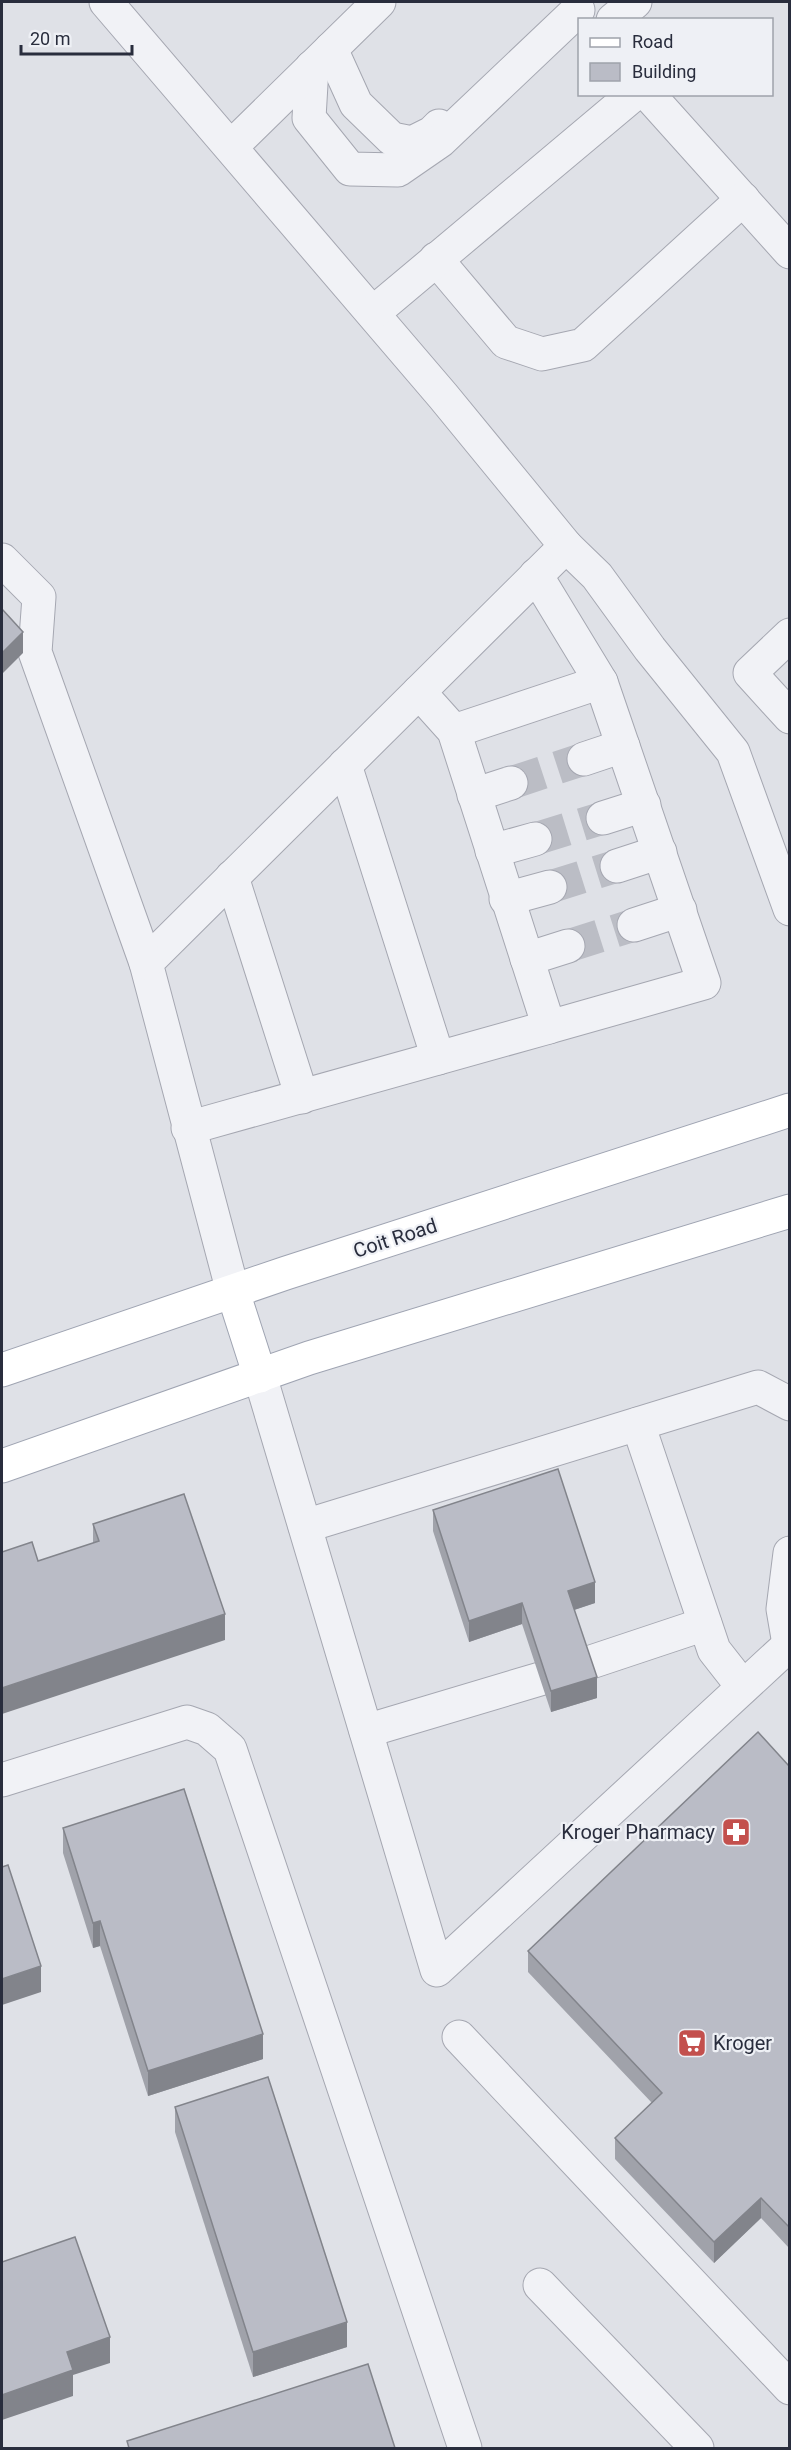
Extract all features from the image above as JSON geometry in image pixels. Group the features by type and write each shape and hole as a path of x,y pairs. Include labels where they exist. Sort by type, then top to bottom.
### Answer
{"main road":[{"name":"Coit Road","path":"2,1370 789,1110"},
{"path":"2,1466 309,1358 789,1211"},
{"path":"233,1292 260,1376"}],"lane":[{"path":"106,2 373,313 566,546 597,576 650,649 733,752 789,909"},
{"path":"231,147 379,2"},
{"path":"615,18 635,2"},
{"path":"321,58 309,118 350,169 398,170 440,141 578,10"},
{"path":"321,58 356,105 392,139 412,142 432,133 507,54 537,48"},
{"path":"373,313 632,96"},
{"path":"650,96 789,252"},
{"path":"436,259 506,342 542,354 583,345 743,199"},
{"path":"146,963 566,546"},
{"path":"2,560 39,597 35,652 146,963 233,1292"},
{"path":"188,1128 704,983 601,682 536,575"},
{"path":"789,635 750,673 789,717"},
{"path":"454,731 601,682"},
{"path":"419,692 454,731 506,899 549,1027"},
{"path":"584,759 623,746"},
{"path":"345,765 438,1058"},
{"path":"474,795 511,783"},
{"path":"603,818 644,805"},
{"path":"492,851 535,839"},
{"path":"617,866 660,852"},
{"path":"232,877 302,1097"},
{"path":"506,899 550,887"},
{"path":"634,925 680,910"},
{"path":"527,959 568,946"},
{"path":"260,1376 437,1970 789,1647 783,1609 789,1552"},
{"path":"305,1526 758,1387 789,1404"},
{"path":"638,1424 714,1650 743,1687"},
{"path":"585,1664 705,1624"},
{"path":"366,1731 540,1679"},
{"path":"2,1780 187,1722 207,1729 230,1749 465,2448"},
{"path":"459,2037 789,2388"},
{"path":"540,2285 698,2448"}],"building":[{"path":"2,609 23,632 2,653"},
{"path":"558,1469 595,1582 568,1591 597,1677 551,1691 522,1603 469,1621 433,1510"},
{"path":"184,1494 225,1614 2,1688 2,1552 32,1542 38,1561 99,1541 93,1524"},
{"name":"Kroger","path":"758,1732 789,1766 789,2227 761,2198 714,2242 615,2138 662,2093 528,1951"},
{"path":"184,1789 263,2034 148,2071 100,1921 93,1923 63,1828"},
{"path":"8,1865 41,1966 2,1979 2,1867"},
{"path":"268,2077 347,2322 253,2352 175,2107"},
{"path":"75,2237 110,2337 67,2352 73,2370 2,2395 2,2262"},
{"path":"368,2364 395,2448 129,2448 127,2441"}],"tunnel":[{"path":"511,783 584,759"},
{"path":"535,839 603,818"},
{"path":"550,887 617,866"},
{"path":"568,946 634,925"}],"place":[{"name":"Kroger Pharmacy","path":"736,1832"},
{"name":"Kroger","path":"692,2043"}]}
